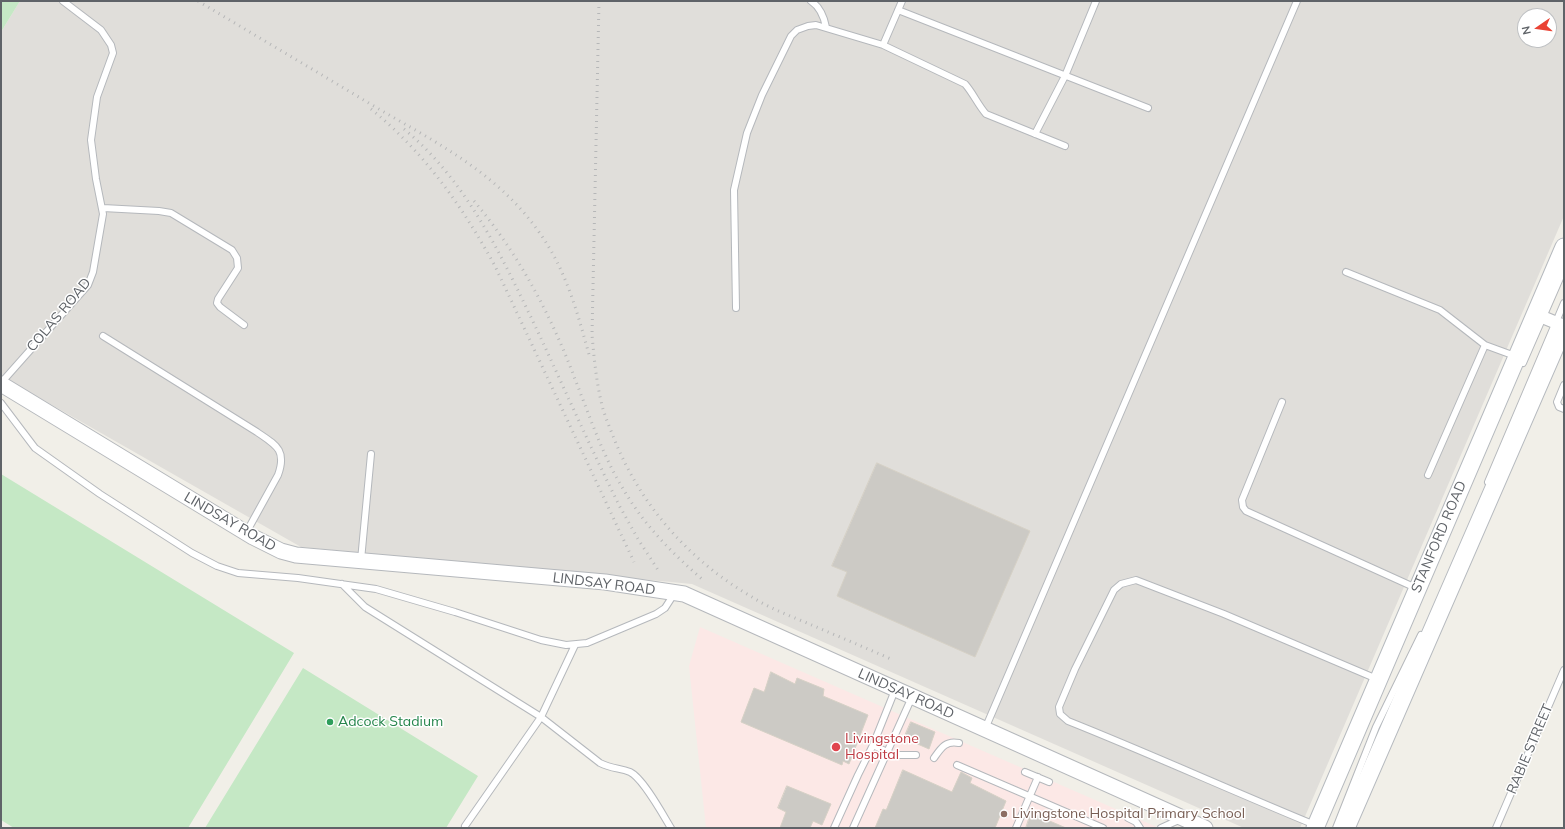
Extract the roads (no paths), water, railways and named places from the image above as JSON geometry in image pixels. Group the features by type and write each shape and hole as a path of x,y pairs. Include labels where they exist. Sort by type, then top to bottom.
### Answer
{"main road":[{"name":"STANFORD ROAD","path":"1315,827 1417,589 1539,316 1564,246"},
{"path":"1346,828 1561,325"}],"street":[{"path":"1539,316 1561,325"},
{"name":"LINDSAY ROAD","path":"1,384 246,533 281,551 296,556 604,582 684,594 1193,824"}],"lane":[{"name":"COLAS ROAD","path":"1,384 88,285 91,279 100,239 103,208 96,179 91,140 97,97 113,58 113,49 101,30 63,1"},
{"path":"811,1 816,5 824,18 826,27"},
{"path":"883,45 902,1"},
{"path":"1035,134 1065,76 1096,1"},
{"path":"985,730 1297,1"},
{"path":"898,10 1148,108"},
{"path":"736,308 734,190 746,133 762,95 791,36 797,30 816,25 883,45 965,84 986,114 1065,146"},
{"path":"103,208 171,213 232,250 237,258 238,268 218,299 217,303 244,326"},
{"path":"1539,316 1564,269"},
{"path":"1346,272 1440,310 1485,345 1519,362"},
{"path":"1484,490 1561,325 1564,303"},
{"path":"103,336 277,446 280,452 282,465 246,533"},
{"path":"1428,475 1485,345"},
{"path":"1564,384 1557,402 1559,407 1564,409"},
{"path":"1282,402 1242,500 1243,507 1246,511 1417,589"},
{"path":"1,403 35,448 100,494 192,553 217,566 238,574 298,578 376,590 554,643 575,645 587,643 656,614 665,608 675,593"},
{"path":"361,561 371,454"},
{"path":"1315,827 1148,753 1068,721 1060,714 1059,707 1075,669 1114,590 1121,584 1136,580 1224,614 1378,680"},
{"path":"342,584 365,607 541,717 600,764 610,769 622,770 631,773 640,780 671,828"},
{"path":"1336,828 1376,727 1425,627"},
{"path":"466,826 541,717 575,645"},
{"name":"RABIE STREET","path":"1496,828 1564,670"},
{"path":"834,828 873,745 896,690"},
{"path":"853,828 912,697"},
{"path":"934,758 944,745 950,742 959,743"},
{"path":"873,745 886,753 898,756 916,755"},
{"path":"956,765 1103,828"},
{"path":"1025,772 1049,782"},
{"path":"1016,828 1038,777"},
{"path":"1128,818 1136,822 1140,828"},
{"path":"1160,828 1193,824"}],"railway":[{"path":"198,1 442,146 486,176 506,194 524,213 541,235 558,264 571,294 590,358"},
{"path":"599,1 592,335 596,376 601,401 615,441 626,465 654,510 670,530 708,567 729,583 765,605 893,660"},
{"path":"371,109 409,144 441,182 469,222 495,266 634,562"},
{"path":"404,129 427,150 447,173 482,223 525,304 620,507 658,570"},
{"path":"474,201 490,221 519,263 544,308 566,355 603,451 617,479 641,516 660,539 703,580"}],"place":[{"name":"Adcock Stadium","path":"330,722"},
{"name":"Livingstone Hospital","path":"836,747"},
{"name":"Livingstone Hospital Primary School","path":"1004,814"}]}
